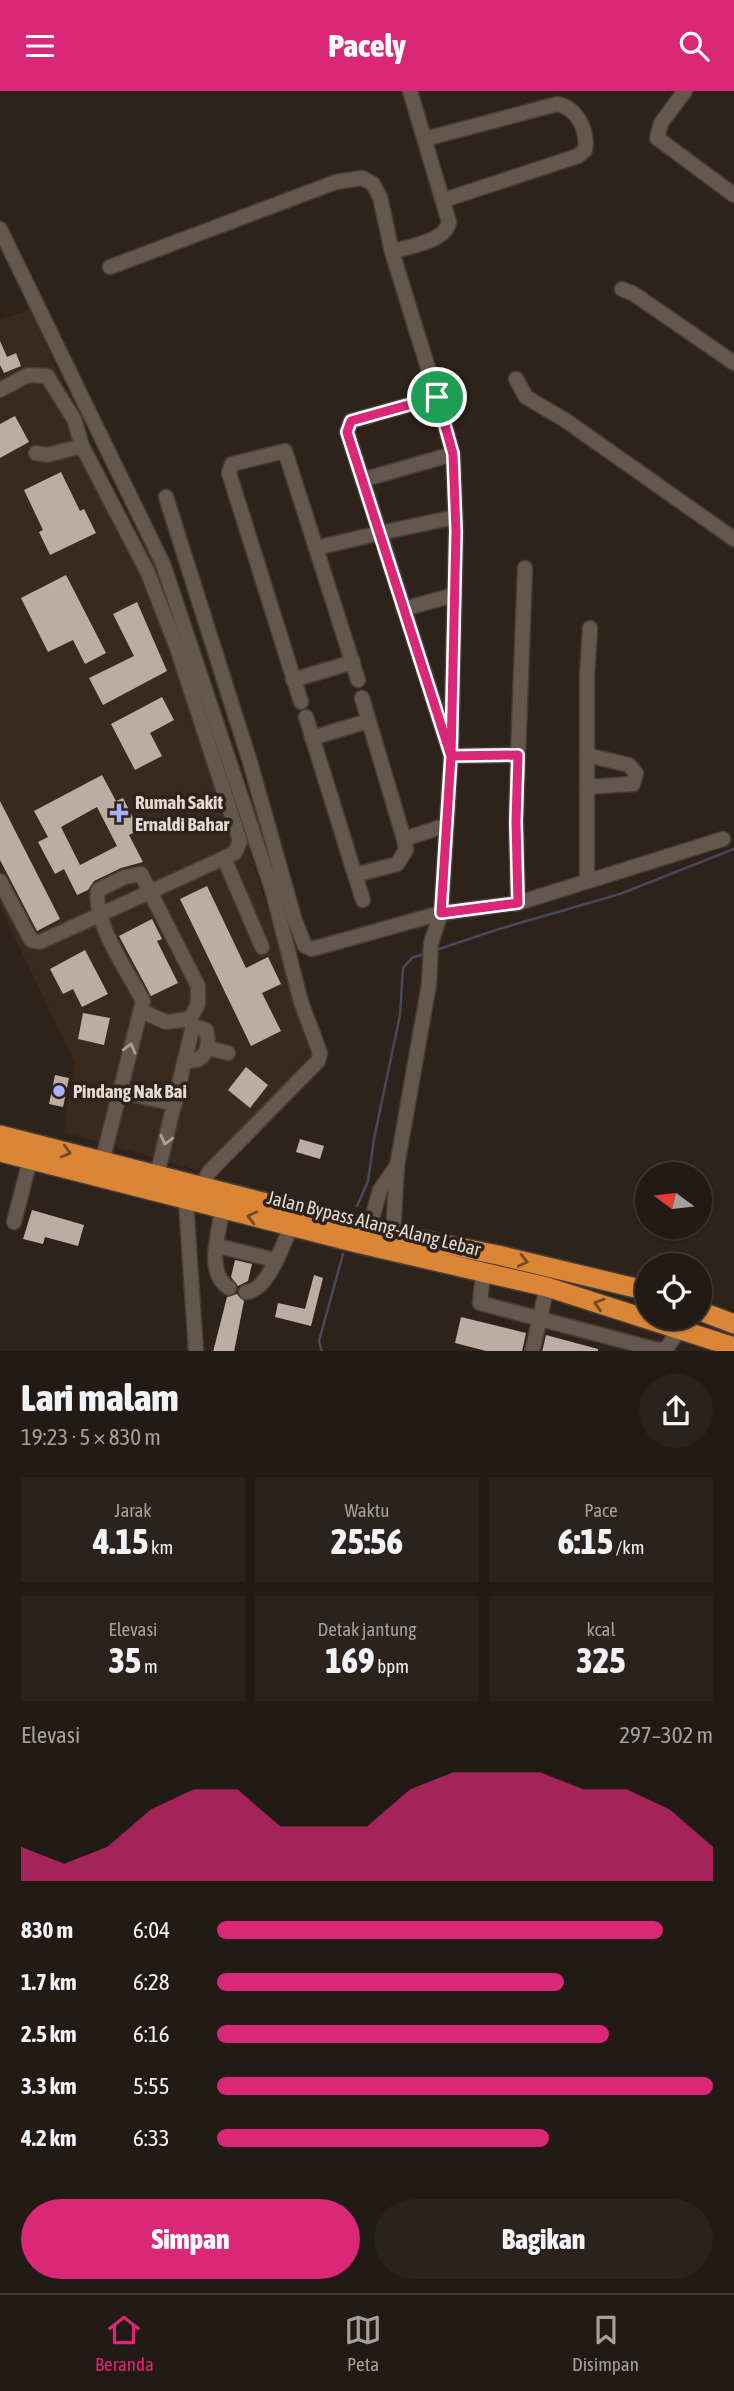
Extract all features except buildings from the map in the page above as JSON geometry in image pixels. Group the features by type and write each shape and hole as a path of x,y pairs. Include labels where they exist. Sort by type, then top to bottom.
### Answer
{"highway":[{"name":"Jalan Bypass Alang-Alang Lebar","path":"0,1135 202,1186 483,1273 547,1287 635,1315"},
{"name":"Jalan Bypass Alang-Alang Lebar","path":"0,1153 291,1227 393,1234 635,1288"},
{"path":"712,1316 734,1324"},
{"name":"Jalan Bypass Alang-Alang Lebar","path":"683,1330 734,1347"}],"street":[{"path":"392,252 446,231 449,222 410,91"},
{"path":"685,91 661,123 657,138 734,195"},
{"path":"425,139 557,104 572,111 584,130 585,151 578,156 444,200"},
{"path":"110,267 336,182 362,178 373,184 380,197 392,252 453,454 456,517 451,756 441,913 431,949 429,984 397,1166 393,1234"},
{"path":"0,229 163,564 272,889 301,1002 320,1053 318,1062 209,1172 202,1186"},
{"path":"622,289 644,301 734,363"},
{"path":"0,390 28,375 47,376 74,419 82,446 148,573 177,648 240,841 235,853 149,891 101,916 49,939 35,942 31,940 0,881"},
{"path":"516,379 526,397 565,420 734,539"},
{"path":"437,397 351,421 347,432 451,756"},
{"path":"36,453 47,455 82,446"},
{"path":"302,702 229,473 232,464 285,451 358,680"},
{"path":"362,480 453,454"},
{"path":"166,497 250,761 295,921 305,946 312,949 441,913 518,903 723,839"},
{"path":"316,548 456,517"},
{"path":"518,903 516,822 524,568"},
{"path":"403,609 454,595"},
{"path":"587,881 587,677 590,628"},
{"path":"293,680 354,662"},
{"path":"355,876 397,864 406,851 362,698"},
{"path":"306,717 363,900"},
{"path":"312,738 368,721"},
{"path":"451,756 518,755"},
{"path":"587,755 629,765 636,773 633,784 587,787"},
{"path":"404,839 447,825"},
{"path":"224,858 262,947"},
{"path":"102,1162 143,1001 104,929 96,903 98,890 125,877 141,874 198,986 198,1004 186,1061 157,1175"},
{"path":"141,1011 166,1022 192,1023 206,1030 208,1048 196,1061 186,1061"},
{"path":"208,1048 228,1053"},
{"path":"118,1091 175,1104"},
{"path":"14,1222 30,1160"},
{"path":"354,1232 397,1166"},
{"path":"186,1201 196,1351"},
{"path":"222,1209 215,1271 221,1283 229,1288"},
{"path":"246,1292 253,1292 264,1284 291,1227"},
{"path":"218,1246 275,1261"},
{"path":"483,1273 479,1302 658,1350 666,1349 679,1330"},
{"path":"532,1351 547,1287"}],"shaded area":[{"name":"Rumah Sakit Ernaldi Bahar","path":"31,310 210,719 313,1060 204,1172 63,1132 75,1063 0,907 0,319"}],"waterway":[{"path":"436,950 620,894 734,849"},
{"path":"357,1206 368,1181 400,1015 403,968 412,958 426,953"},
{"path":"322,1351 319,1341 343,1254"}],"place":[{"name":"Rumah Sakit Ernaldi Bahar","path":"119,813"},
{"name":"Pindang Nak Bai","path":"59,1091"}],"route":[{"path":"437,397 351,421 347,432 451,756 518,755 518,903 441,913 451,756 456,531 453,454 437,397"}]}
